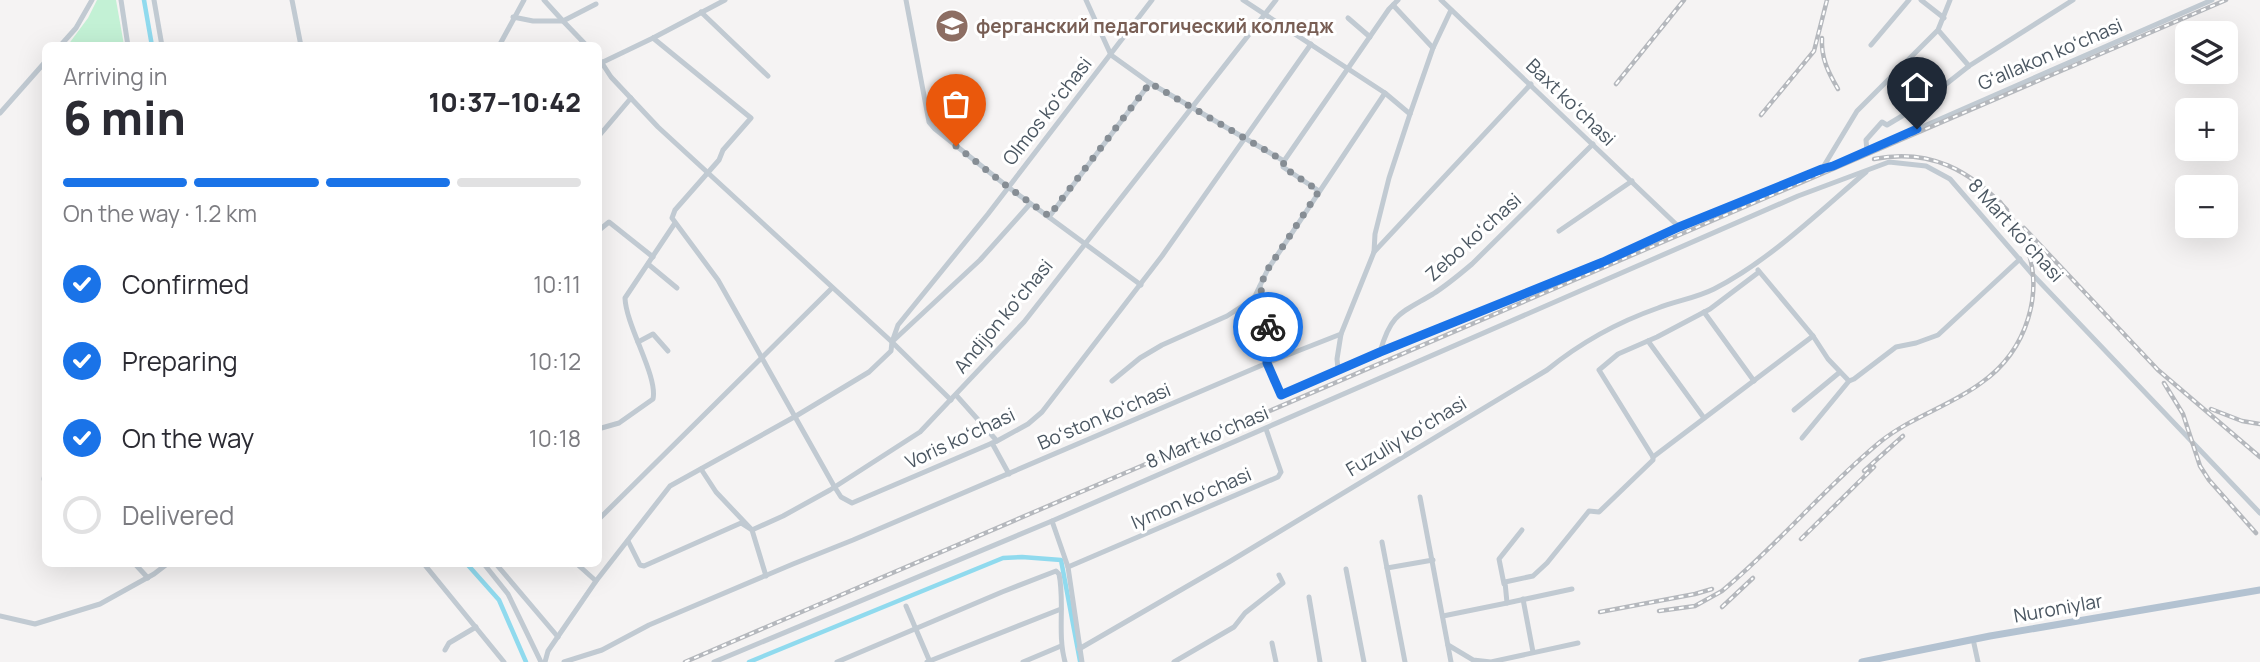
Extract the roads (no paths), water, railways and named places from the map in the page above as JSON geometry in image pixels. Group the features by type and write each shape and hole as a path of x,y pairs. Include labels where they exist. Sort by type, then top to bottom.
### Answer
{"main road":[{"name":"Nuroniylar","path":"1862,662 1973,639 2260,590"}],"street":[{"path":"64,42 76,28 92,0"},
{"path":"121,0 127,42"},
{"path":"154,0 161,42"},
{"path":"292,0 300,42"},
{"path":"501,42 524,0"},
{"path":"544,0 583,42"},
{"path":"602,59 653,38 725,0"},
{"path":"906,0 929,122 1030,204 1141,285"},
{"path":"1086,0 1111,55 1150,83 1284,161"},
{"name":"Olmos koʻchasi","path":"892,342 898,325 932,286 1152,0"},
{"path":"1242,0 1385,93 1410,114"},
{"name":"Andijon koʻchasi","path":"752,530 783,516 920,432 1024,322 1276,0"},
{"path":"1319,191 1283,167 1284,161 1398,0"},
{"name":"Baxt koʻchasi","path":"1441,0 1679,227"},
{"path":"1871,45 1909,0"},
{"path":"1921,0 1944,18"},
{"path":"1822,169 1857,111 1938,30 1950,0"},
{"path":"1867,151 1866,140 1880,123 1888,125 1906,114 1969,66 2073,0"},
{"name":"Gʻallakon koʻchasi","path":"1267,363 1281,395 1338,369 1603,262 1679,227 1833,166 2213,0"},
{"path":"513,17 563,21 596,4"},
{"path":"1393,5 1433,48"},
{"path":"1338,369 1341,334 1374,252 1375,234 1389,178 1433,48 1451,10"},
{"path":"701,12 768,76"},
{"path":"1348,18 1370,37"},
{"path":"1938,30 1969,66"},
{"path":"653,38 751,118 723,150 719,160 671,214 718,280 834,486"},
{"name":"Voris koʻchasi","path":"834,486 841,498 852,503 994,442 1028,424 1042,412 1141,285 1311,44"},
{"path":"602,61 611,77 658,127 953,398 994,442 1009,474"},
{"path":"0,113 42,66"},
{"path":"1049,216 1150,83"},
{"path":"1374,252 1531,84"},
{"path":"1112,381 1140,358 1162,345 1227,316 1250,301 1268,269 1385,93"},
{"path":"602,132 631,98"},
{"name":"Zebo koʻchasi","path":"1380,352 1384,337 1398,314 1452,281 1472,264 1592,144"},
{"name":"8 Mart koʻchasi","path":"714,662 1052,521 1798,196 1889,162 1926,166 1951,179 2020,259 2260,513"},
{"name":"Fuzuliy koʻchasi","path":"1079,649 1546,370 1588,340 1656,308 1707,293 1755,264 1871,167"},
{"path":"1559,231 1632,181"},
{"path":"543,662 596,581 670,486 869,372 886,358 891,351 892,342 980,260 1030,204"},
{"path":"602,228 609,222 653,257"},
{"path":"602,428 619,423 653,399 650,378 625,311 625,298 676,223"},
{"path":"1802,438 1849,381 1896,347 1938,335 2020,259"},
{"path":"648,264 677,289"},
{"path":"1755,264 1849,381"},
{"path":"1653,457 1599,370 1618,354 1704,312 1759,272"},
{"path":"1260,286 1268,326 1267,363"},
{"path":"602,516 832,288"},
{"path":"1704,312 1754,381"},
{"name":"Boʻston koʻchasi","path":"564,662 602,650 649,625 1341,334"},
{"path":"638,342 654,335 668,351"},
{"path":"1504,584 1533,576 1547,563 1589,511 1599,512 1653,460 1653,457 1813,336"},
{"path":"1648,341 1704,418"},
{"path":"1794,410 1840,372"},
{"name":"Iymon koʻchasi","path":"1068,567 1278,477 1280,472 1266,429"},
{"path":"701,469 716,492 752,530 766,576"},
{"path":"1420,497 1451,662"},
{"path":"1052,521 1068,567 1082,662"},
{"path":"628,541 642,566 741,523 752,530"},
{"path":"1507,603 1499,559 1522,530"},
{"path":"1382,542 1405,662"},
{"path":"1387,568 1433,561"},
{"path":"138,567 148,578"},
{"path":"0,616 35,624 100,604 163,567"},
{"path":"426,567 504,662"},
{"path":"486,567 508,594 543,662"},
{"path":"499,567 558,637"},
{"path":"581,567 596,581"},
{"path":"1346,569 1364,662"},
{"path":"836,662 1056,571 1060,579 1061,646 1065,662"},
{"path":"1174,662 1234,627 1245,612 1283,583 1279,575"},
{"path":"1443,616 1572,589"},
{"path":"1309,597 1320,662"},
{"path":"1523,599 1533,652"},
{"path":"906,606 928,662 1061,609"},
{"path":"445,650 449,643 475,627"},
{"path":"1973,639 1978,662"},
{"path":"1272,643 1276,662"},
{"path":"1448,645 1473,660 1491,662 1578,643"},
{"path":"1023,662 1061,646"}],"waterway":[{"path":"144,0 151,42"},
{"path":"749,662 1003,558 1022,557 1061,560 1080,661"},
{"path":"470,567 499,600 526,662"}],"railway":[{"path":"1616,84 1684,0"},
{"path":"1761,115 1814,51 1827,0"},
{"path":"685,662 2226,0"},
{"path":"1822,38 1826,65 1838,89"},
{"path":"1874,159 1913,157 1948,165 1978,184 2007,210"},
{"path":"1659,611 1695,606 1722,591 1880,442 1904,425 1969,391 1997,370 2021,337 2028,318 2033,278 2023,238 2000,202"},
{"path":"2024,228 2158,370 2260,457"},
{"path":"2164,383 2183,414 2200,466 2256,533"},
{"path":"2211,409 2242,421 2260,424"},
{"path":"1864,471 1903,436"},
{"path":"1801,539 1874,467"},
{"path":"1722,607 1753,578"},
{"path":"1600,612 1712,589"}],"place":[{"name":"ферганский педагогический колледж","path":"952,26"}]}
